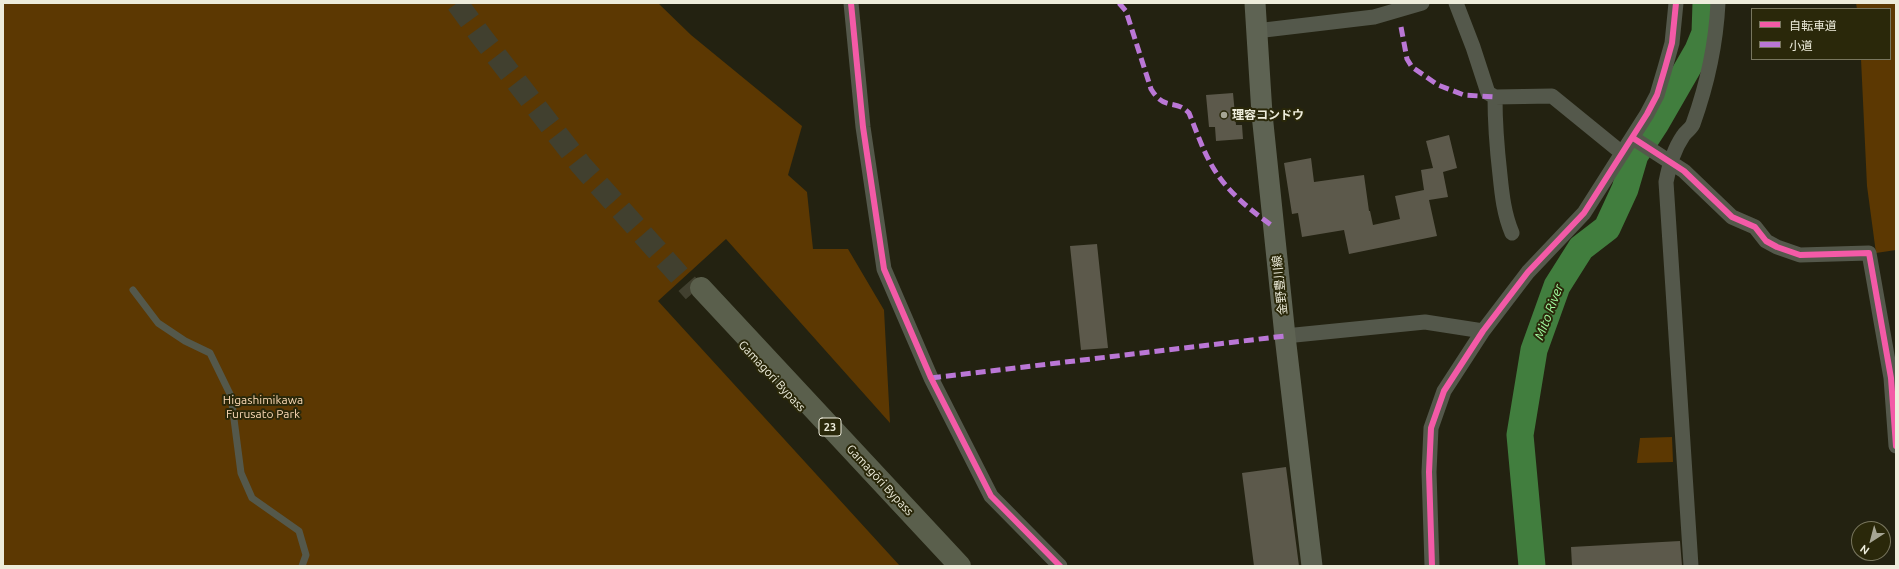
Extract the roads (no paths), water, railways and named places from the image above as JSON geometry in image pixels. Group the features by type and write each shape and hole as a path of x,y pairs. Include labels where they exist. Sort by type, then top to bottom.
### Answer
{"highway":[{"name":"Gamagori Bypass","path":"698,290 948,566"},
{"name":"Gamagōri Bypass","path":"698,290 960,566"}],"main road":[{"name":"金野豊川線","path":"1255,3 1262,114 1285,336 1312,566"}],"street":[{"path":"851,3 863,127 884,268 931,378 991,496 1060,566"},
{"path":"1256,31 1374,17 1422,3"},
{"path":"1456,3 1473,47 1488,93 1495,97 1552,96 1622,153"},
{"path":"1432,566 1429,472 1431,428 1444,391 1483,331 1528,272 1584,213 1622,153 1636,140 1657,95 1672,43 1676,3"},
{"path":"1691,566 1666,182 1668,161 1683,136 1692,126 1706,83 1717,23 1718,3"},
{"path":"1495,97 1495,130 1502,191 1506,218 1512,233"},
{"path":"1636,140 1684,171 1732,217 1755,227 1763,238 1777,247 1800,255 1869,253 1891,378 1896,446"},
{"path":"1285,336 1425,322 1483,331"}],"lane":[{"path":"133,290 158,323 185,341 210,353 230,396 241,473 249,492 252,498 298,531 306,555 302,566"}],"waterway":[{"name":"Mito River","path":"1532,566 1520,435 1534,350 1557,286 1581,248 1607,228 1625,189 1635,155 1656,123 1698,50 1705,33 1706,3"}],"tunnel":[{"path":"457,3 581,165 694,292"}],"place":[{"name":"理容コンドウ","path":"1224,115"}],"park label":[{"name":"Higashimikawa Furusato Park","path":"263,407"}]}
